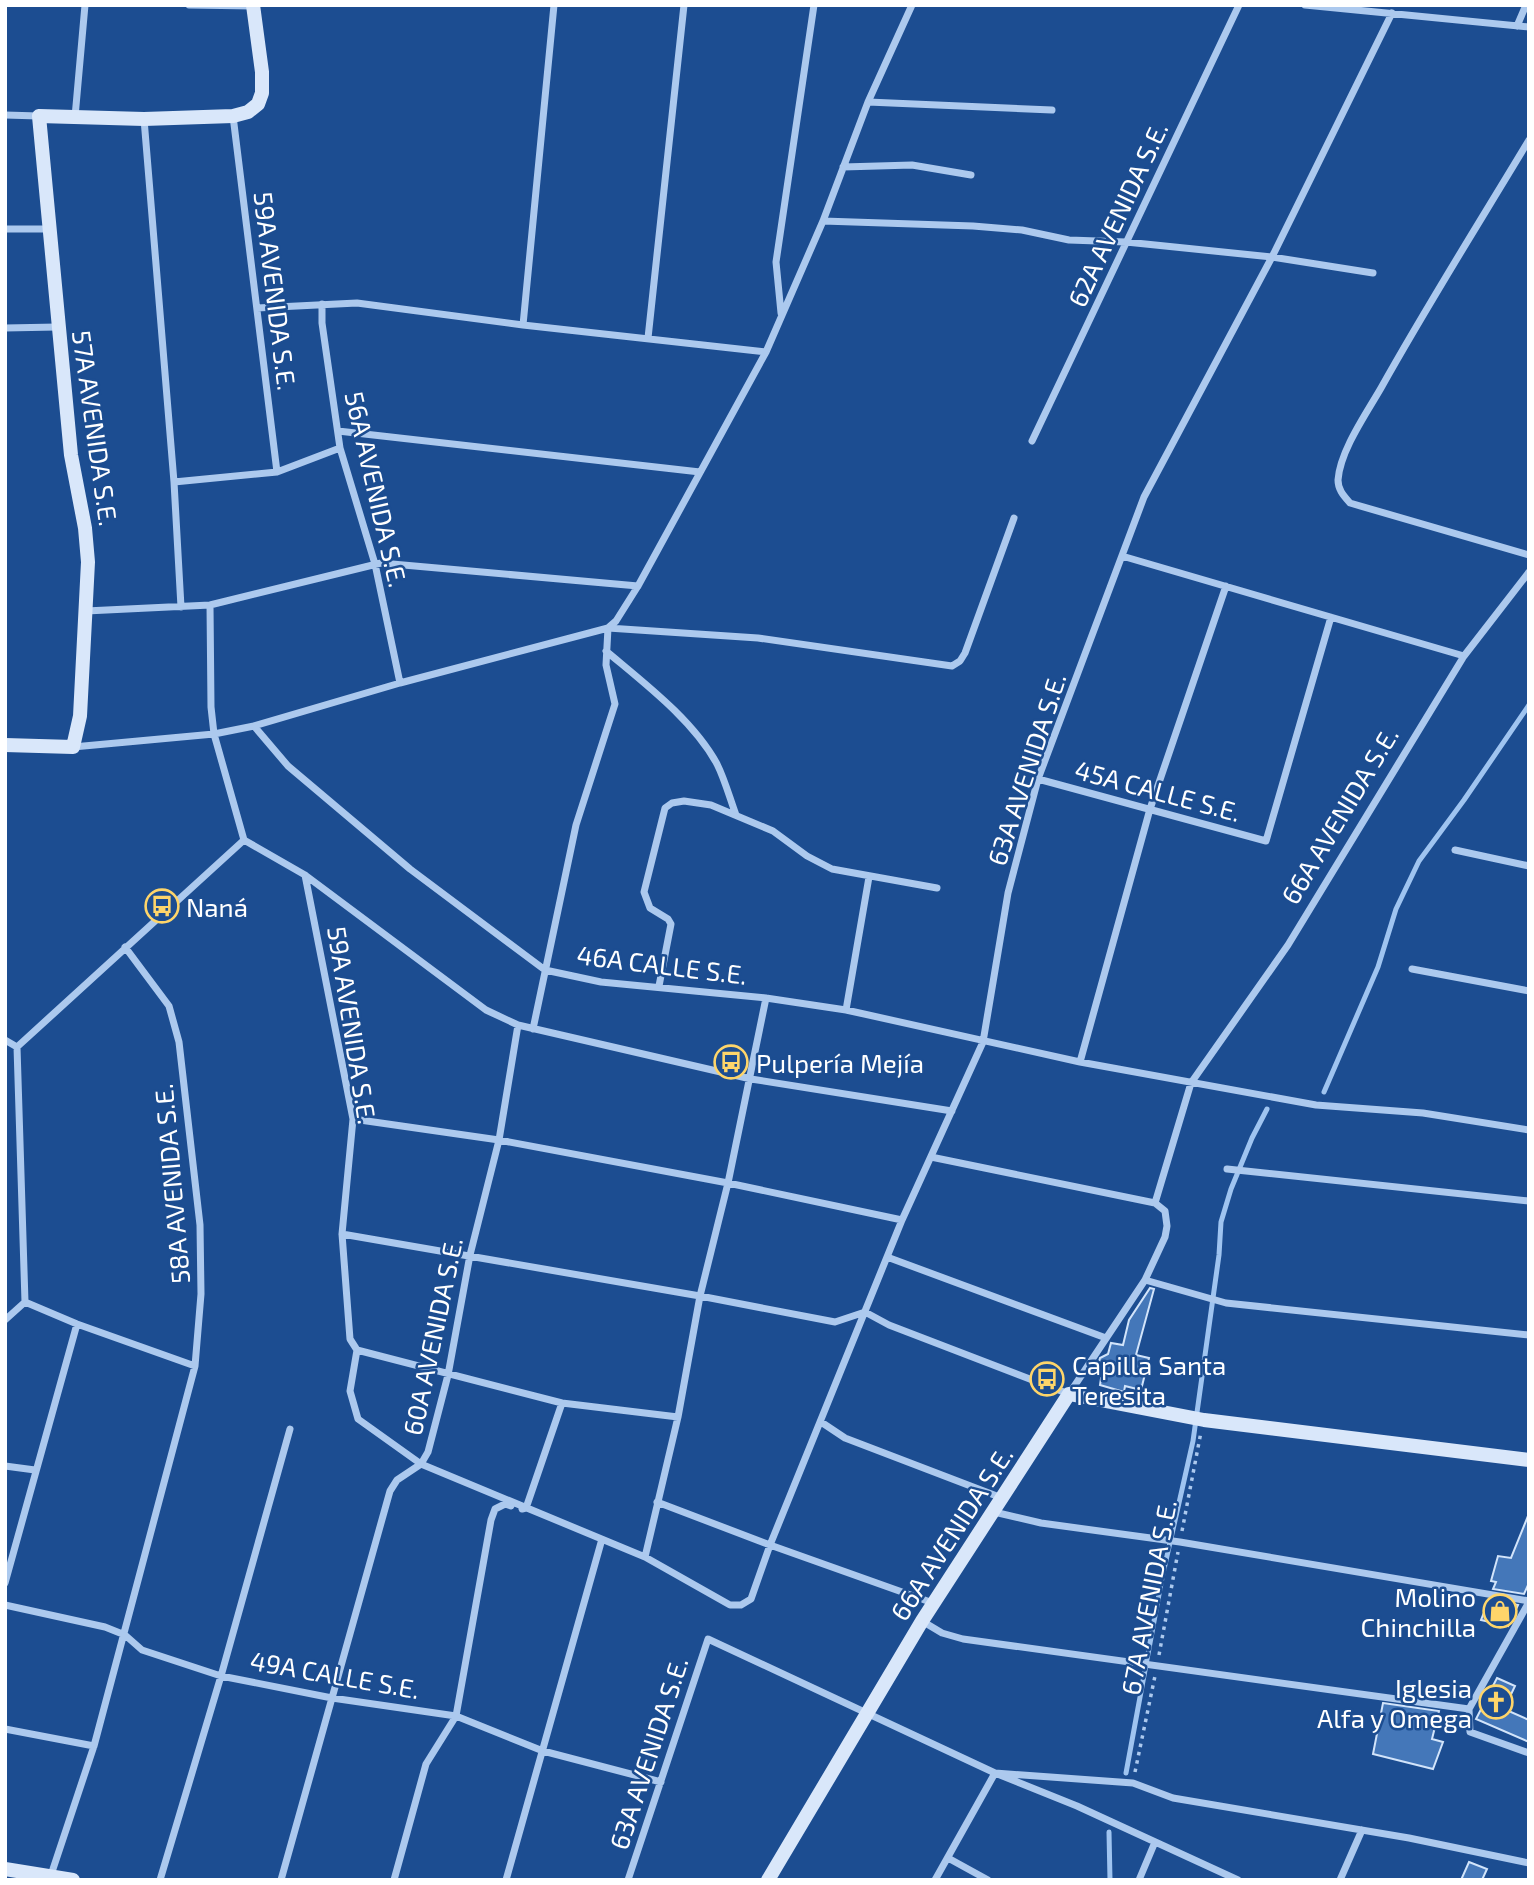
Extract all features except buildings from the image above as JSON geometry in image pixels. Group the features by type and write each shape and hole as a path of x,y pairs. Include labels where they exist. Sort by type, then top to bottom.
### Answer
{"street":[{"path":"75,117 85,5"},
{"path":"5,115 144,119 233,116 248,112 258,104 262,93 262,72 253,6 190,5"},
{"path":"523,325 554,5"},
{"path":"648,338 684,5"},
{"path":"781,316 776,262 814,5"},
{"path":"533,1029 576,825 615,704 606,665 608,628 616,621 638,586 766,352 823,220 868,102 912,5"},
{"name":"62A AVENIDA S.E.","path":"1032,441 1239,5"},
{"path":"1306,5 1529,27"},
{"path":"1517,26 1526,5"},
{"name":"63A AVENIDA S.E.","path":"952,1111 983,1042 1008,893 1038,779 1144,497 1272,257 1392,13"},
{"path":"868,102 1052,110"},
{"name":"57A AVENIDA S.E.","path":"39,116 71,455 85,528 88,562 80,716 74,747"},
{"name":"59A AVENIDA S.E.","path":"233,116 277,472"},
{"path":"144,119 174,482 181,607"},
{"path":"1529,140 1355,434 1338,481 1340,491 1350,503 1529,555"},
{"path":"844,167 912,165 971,175"},
{"path":"823,220 1022,230 1069,240 1126,242 1272,257 1373,273"},
{"path":"5,229 49,229"},
{"path":"257,308 357,303 766,352"},
{"name":"56A AVENIDA S.E.","path":"322,304 322,323 340,448 375,564 400,683"},
{"path":"5,328 57,327"},
{"path":"338,431 700,472"},
{"path":"174,482 277,472 340,448"},
{"path":"5,745 74,747 214,734 254,726 400,683 608,628 758,638 952,666 960,661 965,653 1014,518"},
{"path":"1122,556 1464,656"},
{"path":"86,611 209,605 381,563 638,586"},
{"name":"66A AVENIDA S.E.","path":"768,1880 922,1621 1145,1280 1165,1237 1165,1211 1155,1203 1191,1083 1288,945 1464,656 1529,572"},
{"path":"1080,1062 1150,809 1226,586"},
{"path":"209,605 214,734 244,840 305,875 486,1010 518,1026 751,1079 952,1111 902,1220 770,1545 751,1599 741,1605 730,1605 645,1557 421,1465 358,1419 350,1391 357,1350 562,1402 678,1417"},
{"name":"45A CALLE S.E.","path":"1038,779 1266,841 1331,617"},
{"path":"606,651 661,698 695,735 717,764 736,816"},
{"name":"46A CALLE S.E.","path":"254,726 288,766 379,843 545,970 601,982 766,998 846,1010 1080,1062 1316,1105 1423,1113 1529,1130"},
{"path":"659,986 671,924 668,919 650,908 644,892 665,808 684,801 711,805 773,831 807,856 832,869 937,888"},
{"path":"5,1320 25,1302 17,1047 244,840"},
{"path":"1455,850 1529,866"},
{"name":"59A AVENIDA S.E.","path":"305,875 353,1119 342,1234 351,1339 357,1350"},
{"path":"846,1010 869,877"},
{"name":"58A AVENIDA S.E.","path":"51,1875 94,1746 195,1366 201,1294 200,1225 180,1042 169,1006 125,947"},
{"path":"1412,969 1529,991"},
{"path":"645,1557 678,1417 700,1296 729,1183 766,998"},
{"name":"60A AVENIDA S.E.","path":"281,1880 390,1491 397,1480 421,1465 428,1452 448,1375 470,1255 499,1140 518,1026"},
{"path":"5,1040 17,1047"},
{"path":"353,1119 499,1140 729,1183 902,1220"},
{"path":"932,1157 1155,1203"},
{"path":"1227,1169 1529,1201"},
{"path":"342,1234 835,1322 865,1312 889,1325 1069,1394 1203,1420 1529,1460"},
{"path":"887,1257 1106,1338"},
{"path":"1145,1280 1226,1303 1529,1335"},
{"path":"25,1302 77,1324 195,1366"},
{"path":"5,1583 77,1324"},
{"path":"526,1508 562,1402"},
{"path":"821,1422 845,1438 1002,1499"},
{"path":"160,1880 221,1676 290,1429"},
{"path":"5,1466 35,1470"},
{"path":"657,1502 934,1604"},
{"path":"394,1880 426,1764 456,1716 491,1520 495,1509 505,1504 520,1510 526,1508"},
{"path":"994,1513 1041,1523 1180,1542 1529,1602 1469,1709 1469,1732 1529,1753"},
{"path":"506,1880 603,1539"},
{"name":"49A CALLE S.E.","path":"5,1605 105,1627 125,1635 142,1650 221,1676 332,1698 456,1716 543,1751 661,1782"},
{"path":"922,1621 942,1633 963,1639 1469,1709"},
{"path":"1517,1623 1529,1626"},
{"name":"63A AVENIDA S.E.","path":"628,1880 708,1639 868,1713"},
{"path":"868,1713 995,1773 1077,1806 1238,1880"},
{"path":"5,1729 94,1746"},
{"path":"995,1773 1133,1783 1173,1798 1362,1830 1529,1863"},
{"path":"935,1880 995,1773"},
{"path":"1340,1880 1362,1830"},
{"path":"1139,1880 1155,1842"},
{"path":"948,1858 988,1880"},
{"path":"5,1869 73,1880"}],"path":[{"name":"67A AVENIDA S.E.","path":"1133,1783 1203,1420"}],"waterway":[{"path":"1324,1092 1378,967 1396,909 1419,861 1529,705"},
{"path":"1126,1773 1162,1578 1193,1441 1219,1255 1221,1222 1231,1189 1267,1109"},
{"path":"1109,1832 1110,1880"}],"place":[{"name":"Naná","path":"162,906"},
{"name":"Pulpería Mejía","path":"731,1062"},
{"name":"Capilla Santa Teresita","path":"1047,1379"},
{"name":"Molino Chinchilla","path":"1500,1611"},
{"name":"Iglesia Alfa y Omega","path":"1496,1702"}]}
